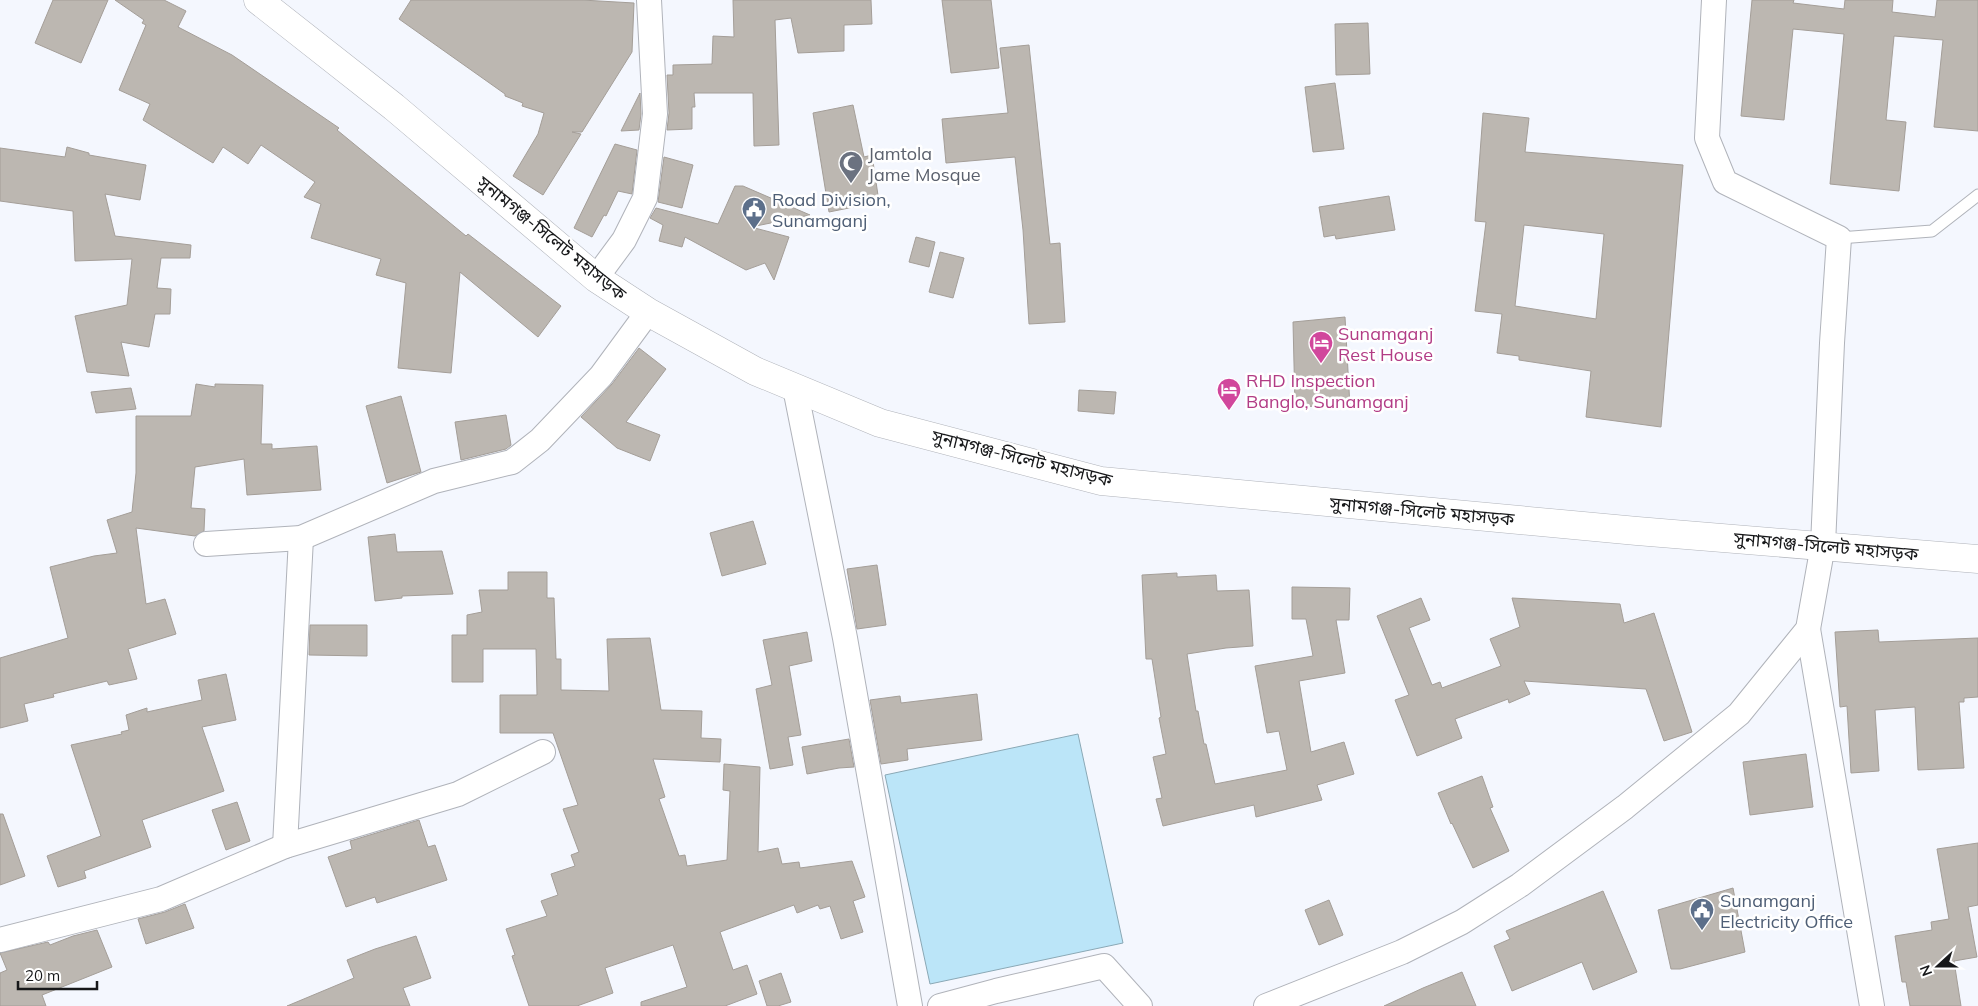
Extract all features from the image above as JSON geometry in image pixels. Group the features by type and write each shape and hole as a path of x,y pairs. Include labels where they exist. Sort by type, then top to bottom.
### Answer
{"main road":[{"name":"সুনামগঞ্জ-সিলেট মহাসড়ক","path":"258,0 394,107 596,278 648,312 755,371 880,423 1101,481 1636,531 1978,559"}],"street":[{"path":"596,278 624,240 645,198 655,114 649,0"},
{"path":"1714,0 1707,138 1725,182 1840,238 1832,343 1823,545 1808,629 1872,1006"},
{"path":"206,544 301,538 434,481 512,462 540,440 601,376 648,312"},
{"path":"795,388 845,638 910,1006"},
{"path":"285,846 301,538"},
{"path":"1266,1006 1402,952 1462,922 1520,885 1625,807 1739,714 1808,629"},
{"path":"0,940 161,899 285,846 458,794 543,752"},
{"path":"940,1006 996,990 1104,966 1140,1006"}],"lane":[{"path":"1840,238 1932,231 1978,195"}],"water":[{"path":"1078,734 1123,943 930,984 885,775"}],"building":[{"path":"53,0 108,0 81,63 35,43"},
{"path":"115,0 164,0 186,11 178,27 232,55 339,128 337,130 466,236 468,234 561,306 538,337 460,272 451,373 398,368 406,283 376,275 381,259 311,238 321,204 304,197 315,182 261,145 248,164 223,147 213,163 143,120 150,104 119,90 146,25 142,23 144,20"},
{"path":"411,0 582,0 634,3 632,52 582,132 572,132 581,134 543,195 513,176 538,134 544,113 522,106 523,103 505,96 505,94 399,19"},
{"path":"733,0 871,0 872,24 844,25 844,51 798,53 791,18 775,20 779,145 754,146 753,93 694,93 695,107 692,107 692,129 667,130 669,113 667,75 673,75 673,65 712,64 713,36 734,37"},
{"path":"942,0 991,0 999,68 951,73"},
{"path":"1752,0 1794,0 1793,3 1844,9 1845,0 1893,0 1892,12 1935,17 1937,0 1978,0 1978,131 1934,127 1943,40 1894,36 1886,120 1906,122 1899,191 1830,184 1844,34 1793,29 1784,120 1741,116"},
{"path":"1368,23 1370,74 1336,75 1335,24"},
{"path":"1029,45 1050,244 1060,243 1065,322 1029,324 1023,230 1015,157 946,163 942,119 1008,113 1000,48"},
{"path":"1335,83 1344,149 1313,152 1305,87"},
{"path":"640,93 641,114 639,130 621,131"},
{"path":"853,105 864,157 872,155 879,202 829,212 813,113"},
{"path":"1483,113 1529,118 1525,152 1683,165 1661,427 1586,417 1591,371 1519,360 1519,356 1497,353 1502,314 1475,311 1486,222 1475,221","holes":["1524,225 1604,234 1596,319 1515,306"]},
{"path":"615,144 637,150 632,194 618,191 606,216 604,215 592,237 574,228"},
{"path":"67,147 89,153 89,155 146,165 140,200 105,194 115,236 191,245 190,258 161,258 157,288 171,289 170,314 155,314 149,347 121,342 129,376 87,372 75,316 127,305 132,259 75,261 73,211 0,201 0,148 65,157"},
{"path":"664,157 693,165 682,208 658,202"},
{"name":"Road Division, Sunamganj","path":"735,186 743,186 810,215 751,227 789,237 774,280 765,263 746,270 685,237 682,247 659,241 663,225 650,218 656,208 718,224"},
{"path":"1389,196 1395,230 1336,239 1335,235 1324,237 1319,207"},
{"path":"916,237 935,242 929,267 909,262"},
{"path":"940,252 964,258 953,298 929,292"},
{"name":"Sunamganj Rest House","path":"1345,317 1350,407 1295,406 1293,322"},
{"path":"639,348 666,369 626,422 660,435 650,461 617,448 581,417 612,384"},
{"path":"196,384 215,387 215,384 263,385 261,444 272,444 272,449 317,446 321,490 247,495 244,459 195,467 191,508 205,509 204,531 195,536 136,528 146,604 165,599 176,634 128,649 137,679 109,685 107,681 53,694 54,697 24,704 28,721 0,728 0,658 68,638 50,567 94,556 117,553 107,520 132,512 136,473 136,416 191,416"},
{"path":"131,388 136,409 96,413 91,392"},
{"path":"1079,390 1116,392 1114,414 1078,411"},
{"path":"401,396 421,472 387,483 366,406"},
{"path":"506,415 511,445 506,449 461,460 455,422"},
{"path":"753,521 766,564 722,576 710,533"},
{"path":"395,534 397,552 442,551 453,594 402,596 402,598 375,601 368,537"},
{"path":"877,565 886,625 857,629 847,569"},
{"path":"508,572 547,572 547,598 554,598 556,659 561,659 561,690 609,691 607,639 650,638 661,710 702,711 701,738 721,739 720,762 653,759 665,797 659,799 679,856 685,855 687,866 727,860 730,791 723,790 724,764 760,767 758,852 778,848 782,864 799,862 800,868 852,861 865,897 853,901 863,932 841,939 830,906 820,909 818,905 797,913 794,905 720,932 733,970 747,965 757,994 725,1006 641,1006 641,1002 687,987 673,945 605,968 613,993 577,1006 529,1006 512,956 515,955 506,929 547,916 541,901 558,895 551,874 575,866 571,855 579,852 563,809 578,805 553,733 500,733 500,695 537,695 536,649 483,649 483,682 452,682 452,635 467,635 467,615 482,612 479,590 508,590"},
{"path":"1177,573 1177,577 1216,575 1217,591 1249,590 1253,646 1187,654 1196,711 1198,711 1204,744 1206,744 1215,784 1287,770 1279,731 1267,733 1255,666 1313,656 1306,619 1292,619 1292,587 1350,588 1349,620 1336,620 1345,673 1299,681 1311,752 1344,742 1354,774 1317,785 1322,800 1256,817 1254,805 1163,826 1156,799 1162,798 1153,757 1166,754 1159,718 1161,717 1152,659 1146,659 1142,575"},
{"path":"1421,598 1430,620 1409,628 1432,685 1440,682 1442,688 1501,666 1490,639 1520,627 1512,598 1620,604 1624,623 1654,613 1692,732 1664,741 1646,689 1524,681 1530,694 1509,703 1508,699 1455,719 1462,738 1417,756 1395,700 1409,695 1377,616"},
{"path":"310,625 367,625 367,656 309,655"},
{"path":"1878,630 1879,642 1978,638 1978,697 1964,698 1964,702 1959,702 1964,768 1918,770 1915,707 1875,710 1879,771 1851,773 1847,706 1840,707 1835,632"},
{"path":"807,632 812,661 789,666 801,735 788,737 793,765 770,769 756,689 772,685 763,640"},
{"path":"226,674 236,720 202,727 224,791 142,820 151,847 84,871 86,878 58,887 47,856 101,836 71,745 122,734 121,732 129,730 126,715 147,708 147,712 202,700 198,680"},
{"path":"977,694 982,740 907,749 908,760 881,764 870,700 900,696 901,703"},
{"path":"849,739 854,767 807,774 802,747"},
{"path":"1806,754 1813,807 1750,815 1743,762"},
{"path":"1482,776 1493,807 1490,808 1509,851 1473,868 1438,793"},
{"path":"237,802 250,841 226,850 212,810"},
{"path":"0,814 3,814 25,876 0,885"},
{"path":"419,820 428,847 435,845 447,880 377,903 375,897 346,907 328,857 352,849 350,841"},
{"path":"1978,843 1978,905 1968,907 1977,957 1954,961 1961,1006 1910,1006 1906,982 1902,982 1895,936 1932,930 1931,922 1949,919 1937,849"},
{"name":"Sunamganj Electricity Office","path":"1733,888 1745,952 1680,969 1671,969 1658,910"},
{"path":"1603,891 1637,972 1593,990 1582,962 1512,991 1494,946 1510,939 1506,931"},
{"path":"1329,900 1343,935 1319,945 1305,910"},
{"path":"185,904 194,928 146,944 138,919 165,912"},
{"path":"97,930 112,967 42,995 46,1006 0,1006 0,973 7,970 0,953 48,942 50,945 73,936"},
{"path":"416,936 431,978 403,988 410,1006 287,1006 354,978 347,960"},
{"path":"1462,972 1476,1006 1384,1006 1423,988"},
{"path":"781,973 791,1002 778,1006 767,1006 759,981"}],"place":[{"name":"Jamtola Jame Mosque","path":"851,184"},
{"name":"Road Division, Sunamganj","path":"754,230"},
{"name":"Sunamganj Rest House","path":"1321,364"},
{"name":"RHD Inspection Banglo, Sunamganj","path":"1229,411"},
{"name":"Sunamganj Electricity Office","path":"1702,931"}]}
